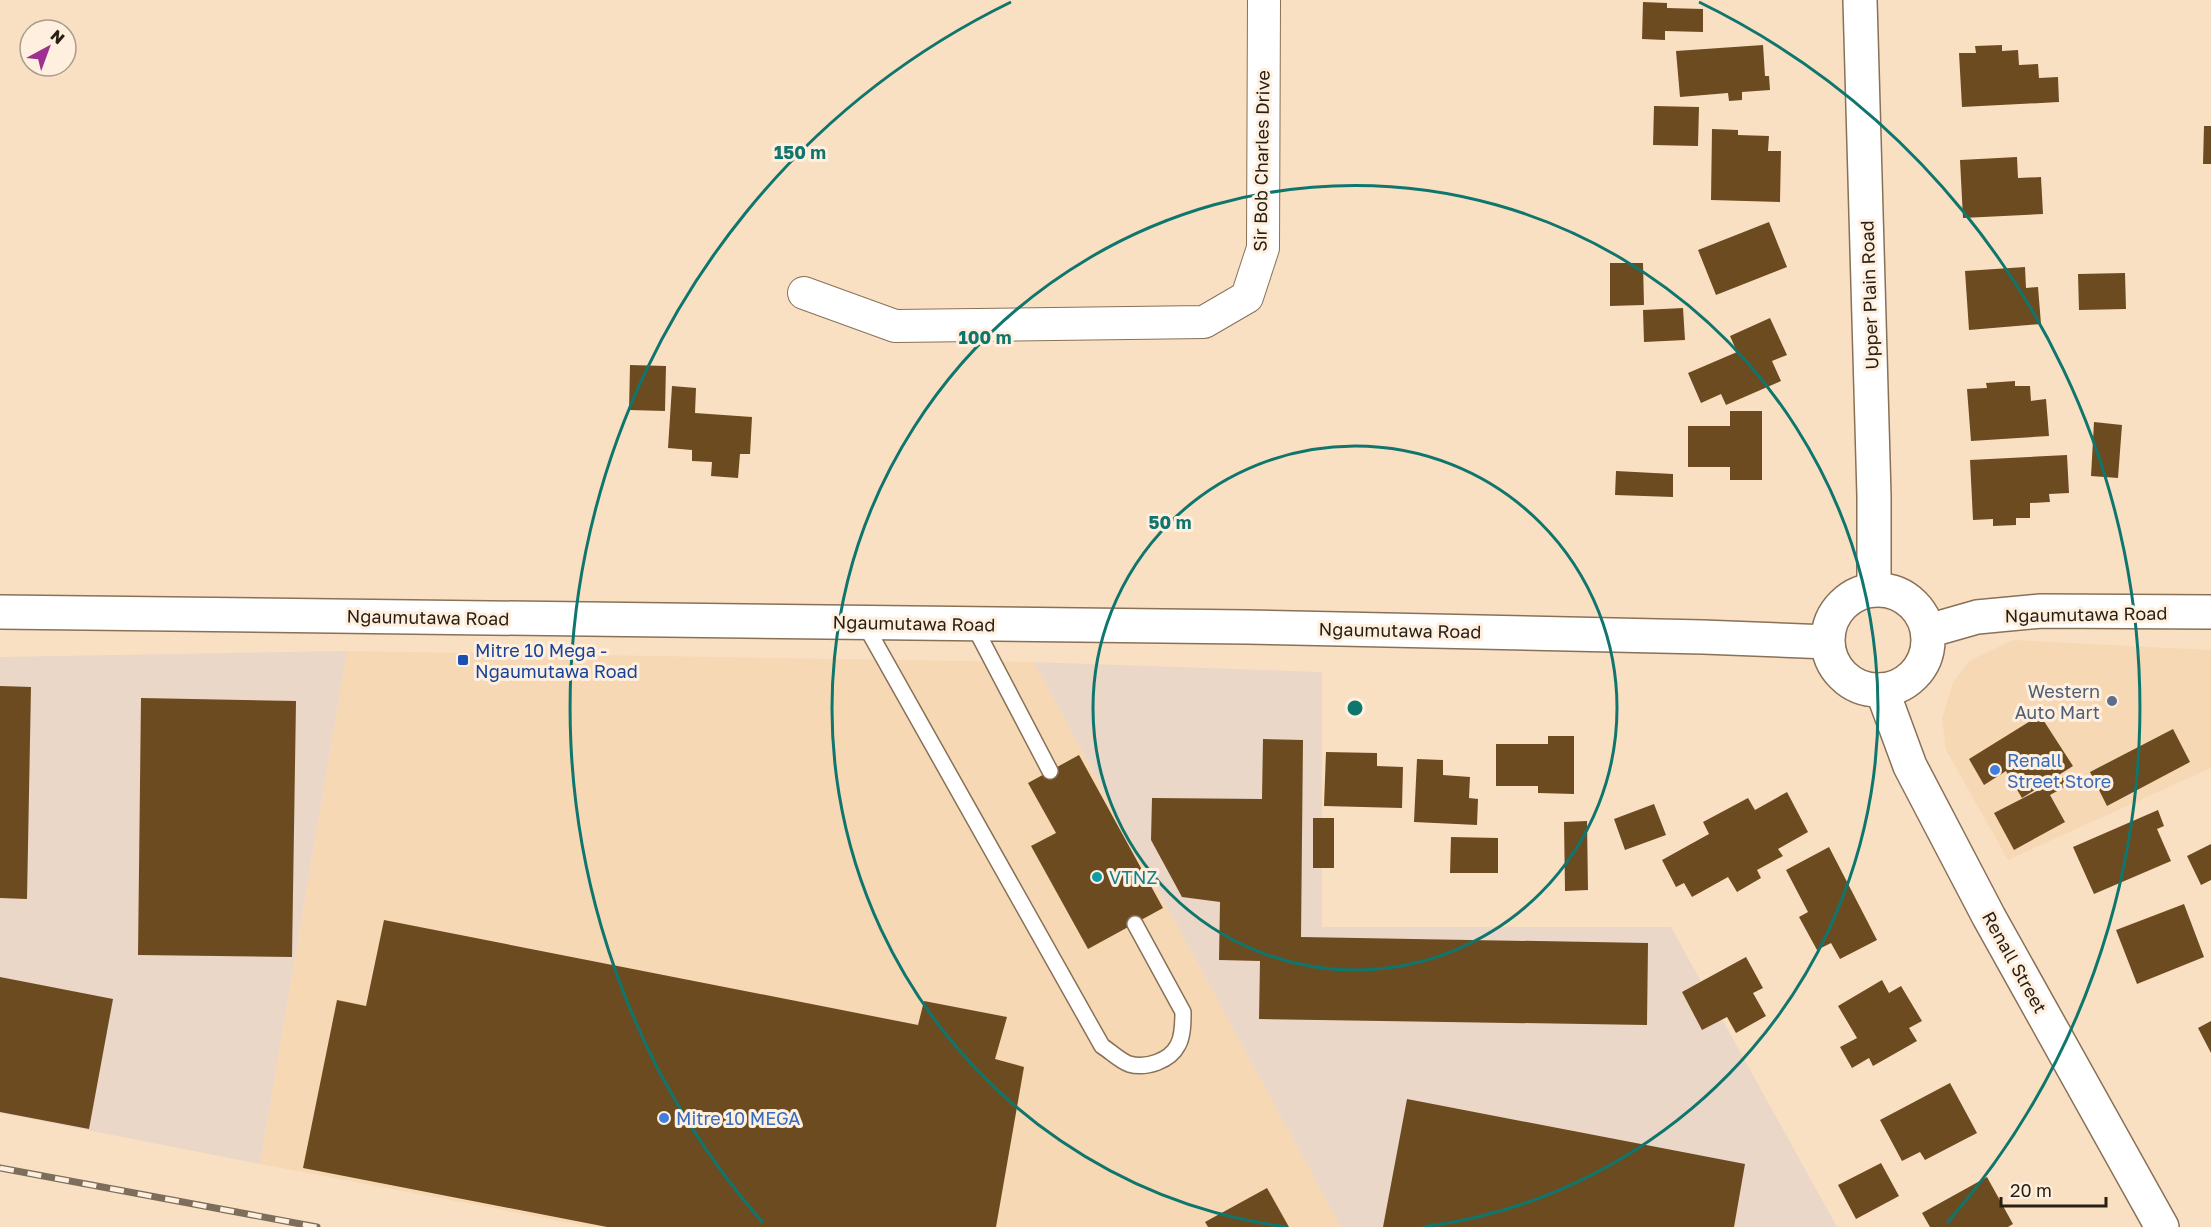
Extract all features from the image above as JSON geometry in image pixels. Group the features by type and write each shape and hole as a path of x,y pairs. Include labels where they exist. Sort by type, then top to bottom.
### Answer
{"main road":[{"name":"Upper Plain Road","path":"1860,0 1874,496 1874,589"},
{"path":"1874,589 1892,591 1909,600 1921,614 1928,631 1927,652 1918,670 1902,684 1882,690 1862,687 1845,677 1833,661 1828,642 1831,622 1840,606 1856,594 1874,589"},
{"name":"Ngaumutawa Road","path":"1928,631 1977,617 2041,611 2211,612"},
{"name":"Ngaumutawa Road","path":"0,612 1258,627 1828,642"},
{"name":"Renall Street","path":"1882,690 1910,766 1989,917 2162,1227"}],"street":[{"name":"Sir Bob Charles Drive","path":"804,294 895,326 1204,322 1247,297 1263,248 1264,0"}],"lane":[{"path":"864,623 1102,1046 1128,1064 1141,1065 1160,1062 1178,1045 1183,1012 1135,924"},
{"path":"973,624 1050,771"}],"shaded area":[{"path":"2013,640 2211,650 2211,768 2008,860 1946,750 1942,719 1953,682 1969,661"},
{"path":"347,651 1034,662 1341,1227 591,1227 260,1164"},
{"path":"347,651 260,1164 0,1113 0,657"},
{"path":"1034,662 1322,672 1322,927 1671,927 1837,1227 1341,1227"}],"building":[{"path":"1643,2 1667,3 1667,8 1703,9 1703,32 1665,31 1665,40 1642,39"},
{"path":"1763,45 1765,76 1769,76 1770,90 1742,92 1742,100 1729,101 1728,93 1680,97 1676,51"},
{"path":"2002,45 2002,51 2018,50 2019,65 2038,64 2039,78 2058,77 2059,102 1962,107 1959,53 1976,53 1975,46"},
{"path":"1654,106 1699,107 1698,146 1653,145"},
{"path":"2204,126 2211,126 2211,164 2203,164"},
{"path":"1712,129 1738,130 1738,135 1769,136 1768,151 1781,151 1780,202 1711,200"},
{"path":"2017,157 2018,178 2041,177 2043,214 1963,218 1960,160"},
{"path":"1769,222 1787,267 1716,295 1698,250"},
{"path":"1610,263 1643,263 1644,305 1610,306"},
{"path":"2025,267 2026,288 2038,287 2041,324 1969,330 1965,271"},
{"path":"2125,273 2126,309 2079,310 2078,274"},
{"path":"1683,308 1685,340 1644,342 1643,310"},
{"path":"1770,318 1787,355 1772,361 1781,381 1726,405 1721,394 1701,403 1688,373 1737,352 1730,336"},
{"path":"630,365 666,366 665,411 629,410"},
{"path":"2015,381 2015,386 2030,386 2031,401 2046,399 2049,436 1971,441 1967,389 1987,388 1986,383"},
{"path":"672,386 696,388 695,413 752,417 750,454 740,454 738,478 711,476 712,462 692,461 692,450 668,448"},
{"path":"1730,411 1762,411 1762,480 1730,480 1730,467 1688,467 1688,426 1730,426"},
{"path":"2094,422 2122,425 2118,478 2091,476"},
{"path":"2067,455 2069,493 2049,494 2050,502 2030,503 2030,518 2016,518 2016,525 1993,526 1993,519 1973,520 1970,460"},
{"path":"1616,471 1673,474 1673,497 1615,495"},
{"path":"0,686 31,687 27,899 0,898"},
{"path":"141,698 296,701 292,957 138,955"},
{"path":"2040,715 2073,766 2022,798 2006,771 1984,785 1969,759"},
{"path":"2173,729 2190,762 2107,806 2090,772"},
{"path":"1548,736 1574,736 1574,794 1538,793 1538,786 1496,786 1496,744 1548,744"},
{"path":"1263,739 1303,740 1301,937 1648,943 1647,1025 1259,1019 1260,961 1219,960 1220,902 1182,897 1151,840 1152,798 1262,799"},
{"path":"1326,752 1377,753 1377,766 1403,767 1402,808 1324,806"},
{"name":"VTNZ","path":"1079,755 1163,908 1088,949 1031,846 1056,833 1028,783"},
{"path":"1417,759 1443,760 1443,775 1470,777 1469,798 1478,799 1477,825 1414,822"},
{"path":"2064,777 2068,785 2050,795 2065,822 2014,850 1994,813"},
{"path":"1787,792 1808,832 1778,849 1783,856 1757,870 1761,878 1737,892 1728,877 1692,897 1684,883 1676,887 1662,860 1709,834 1703,822 1748,798 1755,810"},
{"path":"1654,804 1666,835 1625,850 1614,819"},
{"path":"2158,810 2164,826 2157,829 2171,861 2094,894 2073,847"},
{"path":"1313,818 1334,818 1334,868 1313,868"},
{"path":"1587,821 1588,890 1565,891 1564,822"},
{"path":"1451,837 1498,838 1498,873 1450,873"},
{"path":"2211,844 2211,880 2201,885 2187,856"},
{"path":"1829,847 1877,940 1840,959 1831,943 1817,950 1799,917 1808,912 1786,870"},
{"path":"2184,904 2204,957 2137,984 2116,930"},
{"name":"Mitre 10 MEGA","path":"384,920 918,1025 924,1001 1007,1017 995,1059 1024,1067 996,1227 607,1227 303,1168 337,1000 366,1006"},
{"path":"1746,957 1763,988 1753,993 1766,1016 1736,1033 1727,1017 1702,1030 1682,992"},
{"path":"0,977 113,999 89,1129 0,1112"},
{"path":"1882,980 1889,993 1901,986 1922,1021 1909,1028 1917,1041 1873,1066 1869,1058 1852,1068 1840,1047 1857,1038 1838,1006"},
{"path":"2211,1021 2211,1053 2198,1028"},
{"path":"1950,1083 1977,1133 1925,1160 1920,1152 1902,1161 1880,1120"},
{"path":"1407,1099 1745,1164 1734,1227 1383,1227"},
{"path":"1881,1163 1899,1196 1856,1219 1838,1185"},
{"path":"1987,1177 2013,1224 2008,1227 1930,1227 1922,1213"},
{"path":"1267,1188 1289,1227 1208,1227 1205,1222"}],"railway":[{"path":"0,1168 317,1227"}],"place":[{"name":"Mitre 10 Mega - Ngaumutawa Road","path":"463,660"},
{"name":"Western Auto Mart","path":"2112,701"},
{"name":"Renall Street Store","path":"1995,770"},
{"name":"VTNZ","path":"1097,877"},
{"name":"Mitre 10 MEGA","path":"664,1118"}]}
